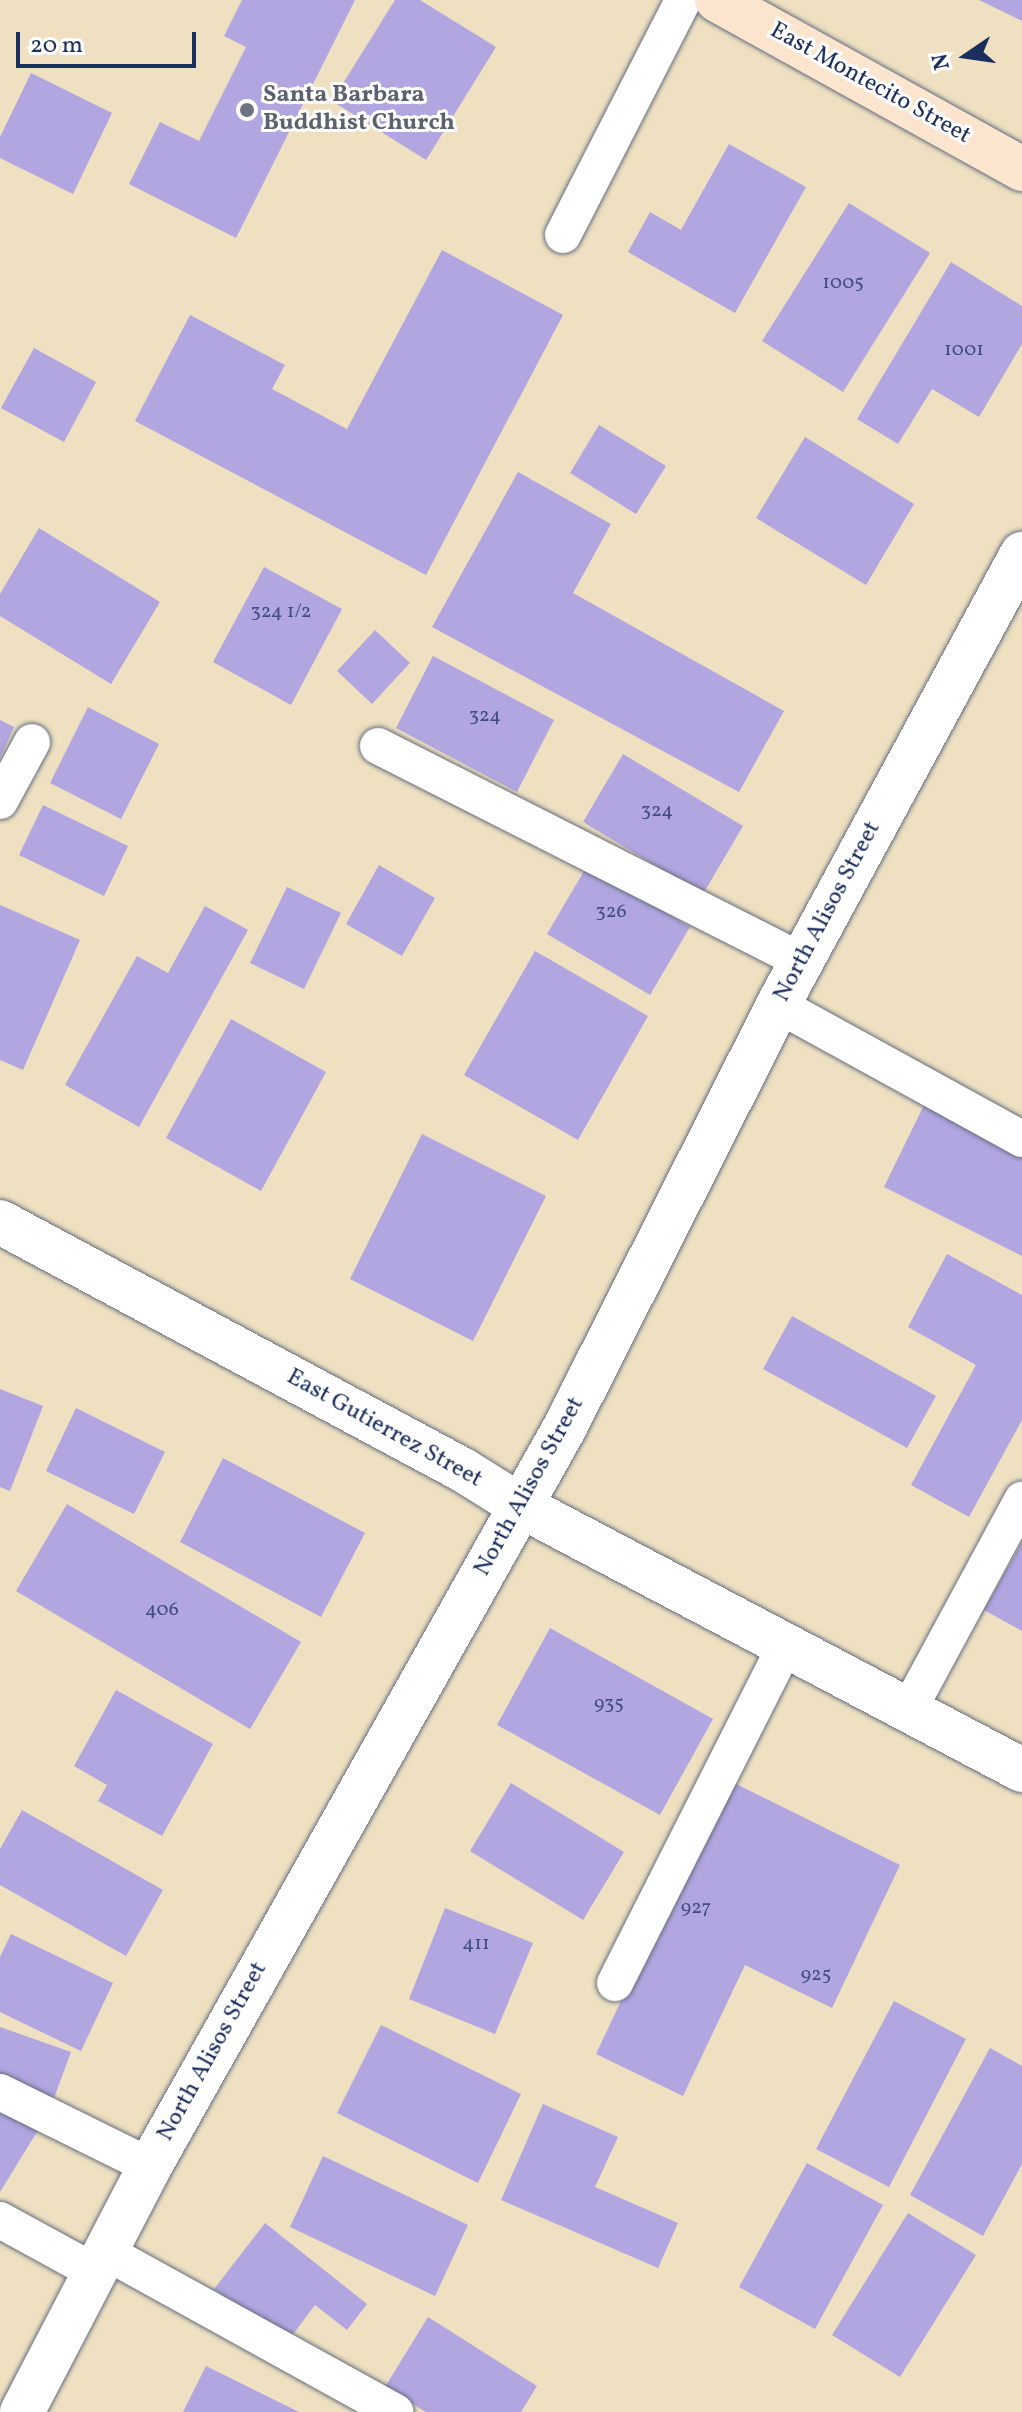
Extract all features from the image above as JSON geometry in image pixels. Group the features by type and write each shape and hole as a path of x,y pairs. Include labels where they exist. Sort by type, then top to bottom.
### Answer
{"main road":[{"name":"East Montecito Street","path":"717,0 1022,169"}],"street":[{"name":"North Alisos Street","path":"22,2412 150,2166 565,1427 778,1005 1022,554"},
{"name":"East Gutierrez Street","path":"0,1222 463,1470 519,1505 787,1643 1022,1770"}],"lane":[{"path":"563,235 683,0"},
{"path":"0,801 32,742"},
{"path":"378,746 802,961"},
{"path":"778,1005 1022,1139"},
{"path":"909,1709 1022,1500"},
{"path":"615,1983 787,1643"},
{"path":"0,2092 150,2166"},
{"path":"0,2220 99,2261 396,2412"}],"building":[{"path":"242,0 355,0 236,238 129,184 160,122 199,141 246,47 224,36"},
{"path":"395,0 420,0 496,47 426,160 332,101"},
{"path":"979,0 1022,0 1022,21"},
{"path":"31,73 112,113 73,194 0,158 0,137"},
{"path":"729,144 806,187 735,313 628,252 650,212 681,230"},
{"path":"849,203 930,253 843,392 762,341"},
{"path":"442,250 563,315 426,575 135,421 190,315 285,365 272,389 347,429"},
{"path":"951,262 1022,306 1022,344 979,417 932,389 898,444 857,419"},
{"path":"34,348 96,382 64,442 1,408"},
{"path":"599,425 666,466 636,514 570,473"},
{"path":"805,437 914,504 866,585 756,518"},
{"path":"518,472 611,524 573,593 784,711 739,792 432,627"},
{"path":"39,528 160,602 111,684 0,616 0,594"},
{"path":"264,567 342,609 291,705 213,662"},
{"path":"375,630 410,663 372,704 337,671"},
{"path":"433,656 554,720 517,792 396,728"},
{"path":"88,707 159,744 121,819 50,783"},
{"path":"0,720 14,727 0,758"},
{"path":"623,754 743,826 703,894 583,822"},
{"path":"43,805 128,846 104,896 19,855"},
{"path":"379,865 435,898 402,956 346,924"},
{"path":"587,866 690,927 650,995 547,934"},
{"path":"287,887 341,913 304,989 250,963"},
{"path":"0,905 80,940 23,1070 0,1060"},
{"path":"205,906 248,930 139,1127 65,1085 137,956 168,973"},
{"path":"535,951 648,1016 578,1140 464,1075"},
{"path":"231,1019 326,1072 261,1191 166,1138"},
{"path":"925,1103 1022,1151 1022,1256 884,1187"},
{"path":"422,1134 546,1196 473,1341 350,1279"},
{"path":"947,1254 1022,1295 1022,1420 969,1517 911,1485 976,1365 908,1327"},
{"path":"792,1316 936,1396 907,1448 763,1369"},
{"path":"0,1389 43,1406 10,1491 0,1487"},
{"path":"76,1408 165,1452 134,1514 46,1471"},
{"path":"223,1458 365,1533 321,1617 180,1542"},
{"path":"67,1504 301,1642 250,1729 16,1591"},
{"path":"1022,1542 1022,1631 984,1610"},
{"path":"550,1628 713,1719 660,1815 497,1725"},
{"path":"116,1690 213,1744 162,1836 98,1801 107,1785 74,1766"},
{"path":"726,1779 900,1865 832,2008 745,1965 683,2096 596,2054"},
{"path":"511,1783 624,1852 583,1920 470,1851"},
{"path":"22,1810 163,1890 126,1956 0,1885 0,1849"},
{"path":"445,1908 533,1943 495,2034 409,1999"},
{"path":"11,1934 113,1983 81,2051 0,2012 0,1957"},
{"path":"894,2001 966,2039 889,2187 816,2149"},
{"path":"381,2025 521,2094 478,2183 337,2113"},
{"path":"0,2027 71,2052 54,2098 0,2079"},
{"path":"990,2048 1022,2066 1022,2164 983,2236 910,2195"},
{"path":"0,2102 40,2127 0,2192"},
{"path":"543,2104 618,2137 595,2187 678,2223 658,2268 501,2200"},
{"path":"323,2156 468,2225 435,2296 290,2227"},
{"path":"807,2163 883,2205 815,2329 739,2287"},
{"path":"908,2213 976,2255 900,2377 832,2335"},
{"path":"265,2223 367,2304 347,2330 315,2305 285,2345 214,2289"},
{"path":"428,2317 537,2386 521,2412 426,2412 385,2387"},
{"path":"206,2366 299,2412 183,2412"}],"place":[{"name":"Santa Barbara Buddhist Church","path":"247,110"}]}
